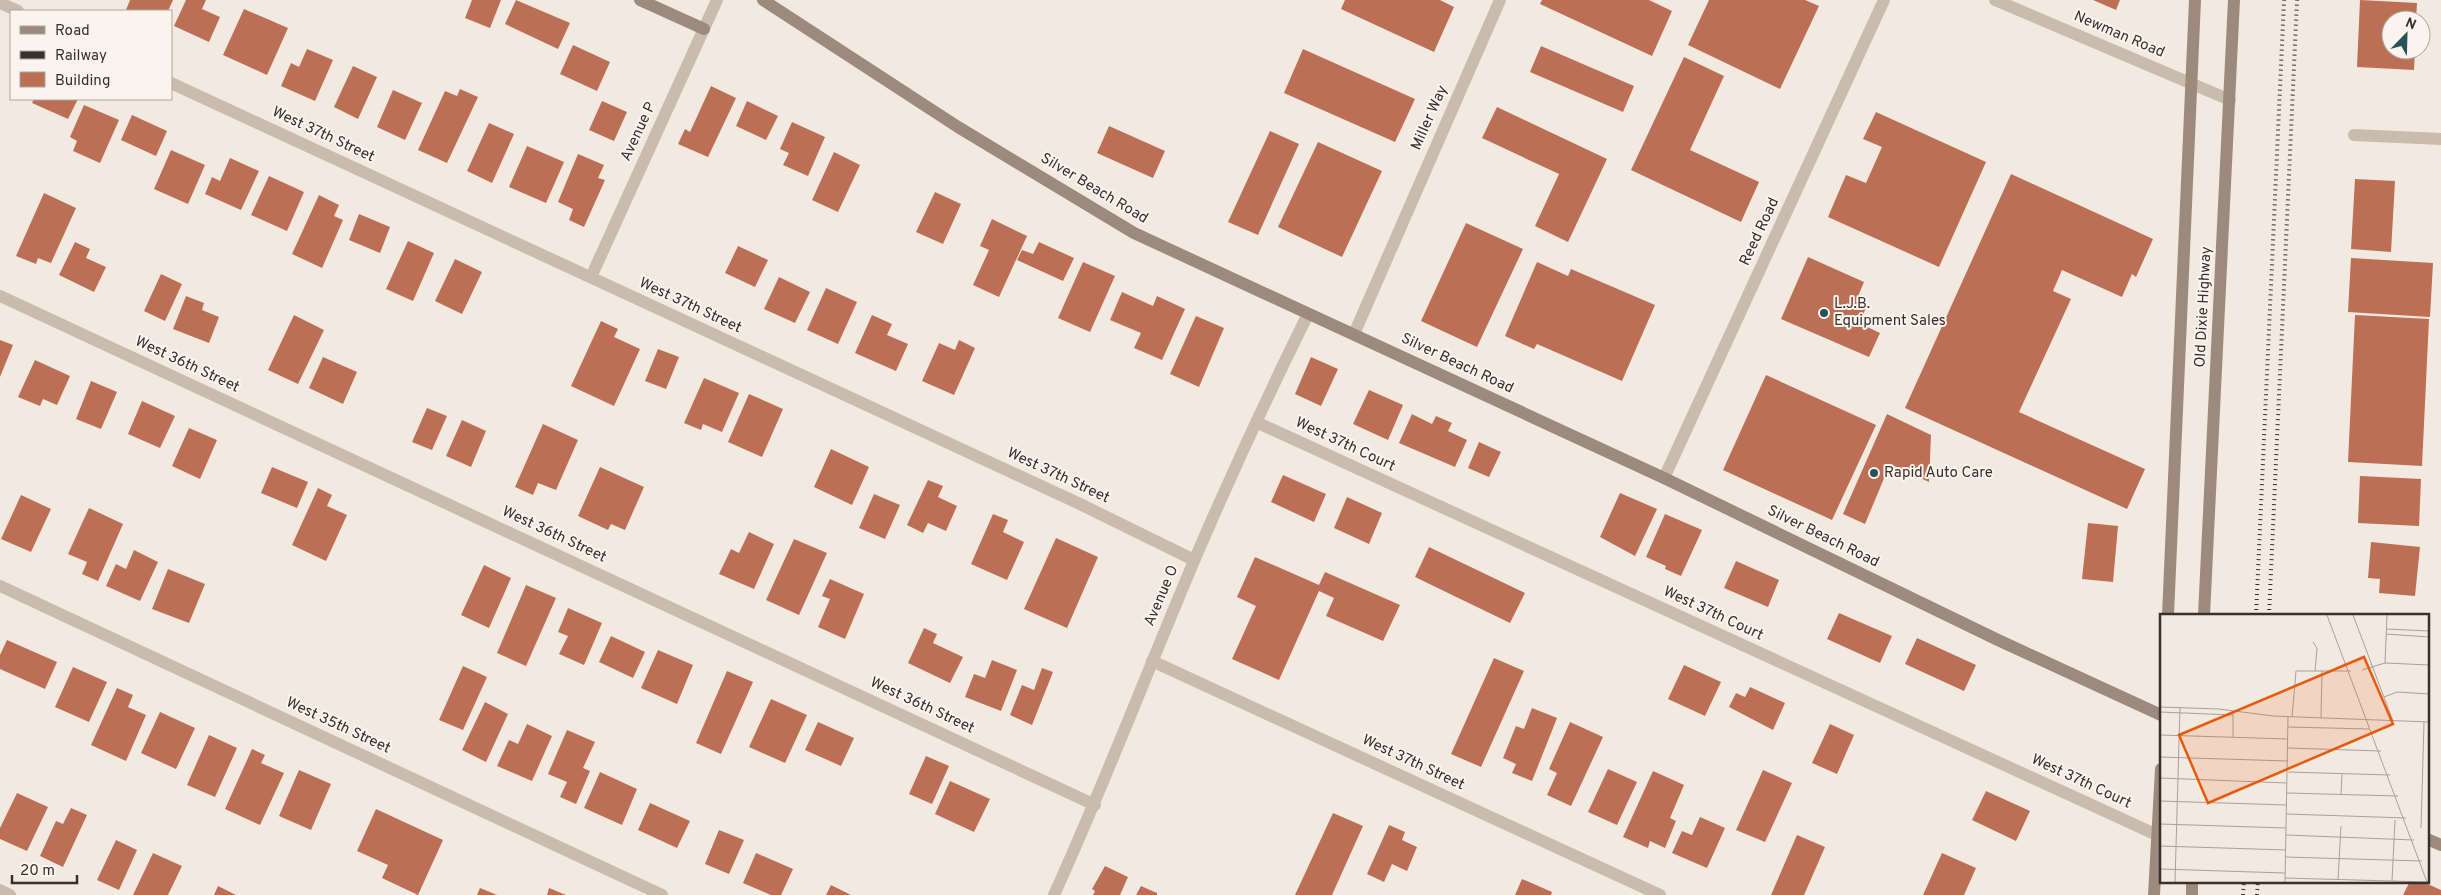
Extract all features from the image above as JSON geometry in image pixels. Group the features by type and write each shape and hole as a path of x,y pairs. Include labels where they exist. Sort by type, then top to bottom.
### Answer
{"street":[{"path":"640,0 704,29"},
{"name":"Avenue P","path":"591,278 717,0"},
{"name":"Silver Beach Road","path":"763,0 958,127 1134,233 1664,478 1998,640 2160,715"},
{"name":"Miller Way","path":"1354,334 1500,0"},
{"name":"Reed Road","path":"1664,478 1884,0"},
{"name":"Newman Road","path":"1995,0 2230,100"},
{"name":"Old Dixie Highway","path":"2168,614 2195,0"},
{"name":"Old Dixie Highway","path":"2204,614 2234,0"},
{"path":"0,2 16,10"},
{"name":"West 37th Street","path":"172,82 1070,500 1194,560"},
{"path":"2354,135 2441,139"},
{"name":"West 36th Street","path":"0,296 1095,804"},
{"name":"Avenue O","path":"1054,895 1095,804 1194,560 1256,422 1308,314"},
{"name":"West 37th Court","path":"1256,422 2157,835"},
{"name":"West 35th Street","path":"0,586 662,895"},
{"name":"West 37th Street","path":"1152,661 1660,895"},
{"path":"2154,895 2160,786"},
{"path":"2428,838 2441,845"},
{"path":"2192,882 2192,895"},
{"path":"0,890 10,895"}],"building":[{"path":"130,0 173,0 168,10 126,10"},
{"path":"186,0 206,0 202,9 220,17 209,42 174,26"},
{"path":"472,0 501,0 490,28 465,18"},
{"path":"516,0 570,23 558,49 505,24"},
{"path":"1345,0 1440,0 1454,7 1434,52 1341,9"},
{"path":"1542,0 1649,0 1672,11 1652,56 1540,4"},
{"path":"1709,0 1805,0 1819,6 1780,89 1688,45"},
{"path":"2093,0 2120,0 2116,10"},
{"path":"2360,0 2417,3 2417,10 2381,10 2381,60 2414,60 2414,70 2357,67"},
{"path":"244,9 288,28 267,75 223,55"},
{"path":"573,45 610,62 597,91 560,74"},
{"path":"1541,46 1634,86 1623,112 1530,72"},
{"path":"307,49 333,60 315,101 281,86 291,63 299,67"},
{"path":"1303,49 1415,99 1395,142 1284,93"},
{"path":"1684,57 1724,76 1690,150 1759,182 1741,222 1631,170"},
{"path":"353,66 377,77 358,119 334,107"},
{"path":"711,86 736,98 708,157 678,144 685,129 690,132"},
{"path":"460,89 478,97 447,163 418,150 445,91 457,96"},
{"path":"393,90 422,103 405,140 377,127"},
{"path":"34,100 78,100 68,119 32,103"},
{"path":"602,101 627,112 614,141 589,130"},
{"path":"747,101 778,116 766,140 736,126"},
{"path":"84,105 119,120 100,163 73,151 77,141 70,137"},
{"path":"1497,107 1607,159 1568,242 1535,226 1559,174 1482,138"},
{"path":"1876,112 1986,162 1939,267 1828,217 1846,175 1866,183 1882,147 1863,139"},
{"path":"132,115 167,131 156,156 121,140"},
{"path":"792,122 825,137 808,176 783,165 789,153 780,149"},
{"path":"489,123 514,134 492,183 467,171"},
{"path":"1109,126 1165,151 1153,178 1097,153"},
{"path":"1270,131 1299,144 1258,235 1228,222"},
{"path":"1318,142 1382,171 1342,257 1278,227"},
{"path":"527,146 564,162 546,203 509,187"},
{"path":"171,150 205,165 188,204 154,189"},
{"path":"834,152 860,165 838,212 812,200"},
{"path":"578,154 604,165 598,178 605,180 584,227 569,220 573,209 558,202"},
{"path":"230,158 259,171 241,210 205,194 212,177 220,181"},
{"path":"2011,174 2153,239 2136,277 2132,274 2122,297 2062,270 2053,291 2071,299 2019,412 2145,469 2127,509 1905,408"},
{"path":"269,176 304,192 287,231 251,215"},
{"path":"2355,179 2395,181 2391,252 2351,249"},
{"path":"935,192 961,204 943,244 916,232"},
{"path":"44,193 76,208 51,263 38,258 36,264 16,256"},
{"path":"319,195 339,205 334,216 343,220 322,268 292,254"},
{"path":"359,214 390,227 380,253 349,240"},
{"path":"992,219 1027,236 999,297 973,285 989,250 980,246"},
{"path":"1466,223 1523,249 1477,347 1421,321"},
{"path":"408,241 434,253 413,301 386,289"},
{"path":"75,242 90,249 86,258 106,267 94,292 59,275"},
{"path":"1039,242 1074,258 1063,281 1017,260 1022,250 1033,254"},
{"path":"738,246 768,260 755,287 725,273"},
{"name":"L.J.B. Equipment Sales","path":"1808,257 1864,282 1856,301 1867,306 1859,323 1880,333 1869,357 1781,319"},
{"path":"2351,258 2433,263 2430,317 2348,312"},
{"path":"455,259 482,272 462,314 435,301"},
{"path":"1083,262 1115,276 1090,332 1058,318"},
{"path":"1537,262 1568,276 1571,269 1655,305 1622,381 1537,344 1534,349 1505,336"},
{"path":"161,274 182,284 165,321 144,311"},
{"path":"779,277 810,292 795,323 764,309"},
{"path":"826,288 857,302 838,344 807,330"},
{"path":"1122,292 1153,306 1157,296 1185,309 1162,360 1134,348 1141,333 1110,320"},
{"path":"186,296 204,303 202,310 219,317 209,343 173,329"},
{"path":"294,315 324,330 298,384 268,370"},
{"path":"872,315 892,324 887,335 908,344 896,371 855,353"},
{"path":"2355,315 2429,319 2422,466 2348,462"},
{"path":"1196,316 1224,328 1199,387 1170,374"},
{"path":"601,321 618,329 614,337 640,349 614,406 571,386"},
{"path":"0,340 13,345 0,377"},
{"path":"959,340 975,348 954,395 922,381 939,343 955,350"},
{"path":"658,349 679,357 666,389 645,381"},
{"path":"323,357 357,372 343,404 309,388"},
{"path":"1311,357 1338,369 1321,406 1295,394"},
{"path":"35,360 70,376 57,405 43,399 40,406 18,397"},
{"path":"1766,375 1876,425 1832,520 1723,470"},
{"path":"704,378 739,393 722,432 703,424 701,430 684,423"},
{"path":"91,381 117,392 101,429 76,419"},
{"path":"1369,390 1403,405 1388,440 1353,424"},
{"path":"749,394 783,409 762,457 728,442"},
{"path":"142,401 175,416 160,448 128,434"},
{"path":"427,408 447,416 432,450 412,442"},
{"path":"1412,414 1432,424 1436,416 1452,423 1448,431 1467,440 1455,467 1399,443"},
{"name":"Rapid Auto Care","path":"1887,414 1931,435 1929,482 1890,464 1865,524 1843,514"},
{"path":"462,420 486,431 471,467 446,456"},
{"path":"543,424 578,440 556,490 538,483 533,495 515,487"},
{"path":"189,428 217,440 200,479 172,466"},
{"path":"1479,442 1501,452 1489,477 1468,468"},
{"path":"831,449 869,467 852,505 814,487"},
{"path":"272,467 308,482 297,508 261,493"},
{"path":"600,467 644,487 625,530 611,524 608,530 578,516"},
{"path":"1283,475 1326,494 1314,522 1271,502"},
{"path":"2360,476 2421,479 2419,526 2358,523"},
{"path":"928,480 943,486 938,497 957,506 946,531 928,523 923,533 907,525"},
{"path":"318,488 332,495 327,506 347,515 326,561 292,545"},
{"path":"1620,493 1657,509 1635,556 1600,537"},
{"path":"874,494 900,505 885,539 859,528"},
{"path":"21,495 51,509 31,552 1,539"},
{"path":"1347,497 1382,513 1369,544 1334,528"},
{"path":"89,508 123,524 98,581 82,574 87,562 68,554"},
{"path":"993,514 1008,520 1003,532 1024,542 1007,580 971,564"},
{"path":"1665,514 1702,530 1681,576 1665,569 1666,566 1646,557"},
{"path":"2088,523 2118,526 2113,582 2082,579"},
{"path":"749,532 774,544 754,589 719,574 731,549 739,553"},
{"path":"1056,538 1098,557 1067,628 1024,609"},
{"path":"794,539 827,553 799,615 766,600"},
{"path":"2371,542 2420,547 2415,596 2379,593 2380,579 2368,578"},
{"path":"1429,547 1525,593 1510,623 1415,577"},
{"path":"134,550 158,562 140,601 106,586 116,564 126,569"},
{"path":"1255,557 1319,585 1325,572 1400,605 1383,641 1326,616 1334,598 1319,591 1279,680 1232,659 1256,606 1237,597"},
{"path":"1736,561 1779,580 1768,607 1724,588"},
{"path":"484,565 511,578 489,628 461,615"},
{"path":"168,569 205,584 189,623 152,609"},
{"path":"830,579 864,594 845,639 818,627 830,599 822,596"},
{"path":"526,585 556,598 526,666 497,653"},
{"path":"568,608 602,623 584,665 559,654 568,636 558,632"},
{"path":"1839,613 1892,636 1880,663 1827,639"},
{"path":"924,628 937,634 933,643 963,657 950,683 908,663"},
{"path":"611,636 645,652 633,678 599,662"},
{"path":"1917,638 1976,665 1964,691 1905,664"},
{"path":"7,640 57,662 45,689 0,669 0,655"},
{"path":"658,650 693,665 677,704 641,688"},
{"path":"1494,658 1524,671 1481,767 1451,754"},
{"path":"992,660 1017,670 1001,711 965,697 974,674 985,678"},
{"path":"1684,665 1721,682 1705,716 1668,699"},
{"path":"463,666 487,677 463,730 439,720"},
{"path":"73,667 107,682 89,722 55,707"},
{"path":"1042,668 1053,672 1032,725 1010,715 1022,685 1034,690"},
{"path":"727,671 753,682 721,754 696,743"},
{"path":"1750,687 1785,703 1773,730 1729,707 1736,693 1745,697"},
{"path":"117,688 133,695 128,707 146,715 126,761 91,745"},
{"path":"771,699 807,715 785,763 749,747"},
{"path":"485,702 508,714 486,762 462,750"},
{"path":"1532,708 1557,718 1532,781 1512,773 1516,764 1503,758 1516,726 1524,729"},
{"path":"160,712 195,728 176,769 141,753"},
{"path":"818,722 854,738 841,766 805,750"},
{"path":"1570,722 1603,737 1571,806 1547,795 1557,773 1549,769"},
{"path":"527,724 552,736 532,781 497,766 509,740 518,744"},
{"path":"1830,724 1854,735 1837,774 1812,763"},
{"path":"567,730 595,742 583,768 590,771 576,804 560,797 567,782 548,774"},
{"path":"209,735 237,748 215,797 187,785"},
{"path":"252,749 265,755 261,763 284,773 260,825 225,809"},
{"path":"926,756 949,766 932,804 909,794"},
{"path":"1608,769 1637,782 1617,825 1588,812"},
{"path":"299,770 331,784 311,830 279,816"},
{"path":"1763,770 1792,783 1765,842 1736,830"},
{"path":"1653,771 1684,785 1670,818 1676,821 1665,848 1650,841 1648,848 1623,837"},
{"path":"600,772 637,789 622,825 584,808"},
{"path":"950,781 990,799 974,832 935,814"},
{"path":"1986,791 2030,811 2016,841 1972,820"},
{"path":"17,793 48,807 27,851 0,839 0,828"},
{"path":"650,803 690,821 677,848 638,830"},
{"path":"71,808 87,815 63,867 40,856 56,821 63,824"},
{"path":"376,809 443,840 418,895 382,878 388,865 357,851"},
{"path":"1333,813 1363,826 1332,895 1295,895"},
{"path":"1700,817 1725,828 1707,868 1672,853 1682,831 1692,835"},
{"path":"1389,825 1405,832 1402,840 1417,847 1407,871 1392,864 1384,882 1367,874"},
{"path":"719,830 744,840 729,874 705,864"},
{"path":"1797,835 1825,847 1804,895 1771,895"},
{"path":"116,840 137,850 119,890 97,880"},
{"path":"153,853 182,866 168,895 133,895"},
{"path":"756,853 793,869 781,895 771,895 743,883"},
{"path":"1942,853 1976,868 1964,895 1923,895"},
{"path":"1105,866 1128,877 1120,895 1093,895 1095,891 1092,889"},
{"path":"1522,879 1552,892 1551,895 1515,895"},
{"path":"2410,882 2423,882 2441,890 2441,895 2403,895"},
{"path":"831,885 851,895 826,895"},
{"path":"218,886 236,895 214,895"},
{"path":"1141,886 1157,893 1157,895 1136,895"},
{"path":"480,888 497,895 477,895"},
{"path":"549,888 566,895 547,895"}],"railway":[{"path":"2256,614 2284,0"},
{"path":"2269,614 2297,0"},
{"path":"2243,895 2244,882"},
{"path":"2257,895 2258,882"}],"place":[{"name":"L.J.B. Equipment Sales","path":"1824,313"},
{"name":"Rapid Auto Care","path":"1874,473"}]}
